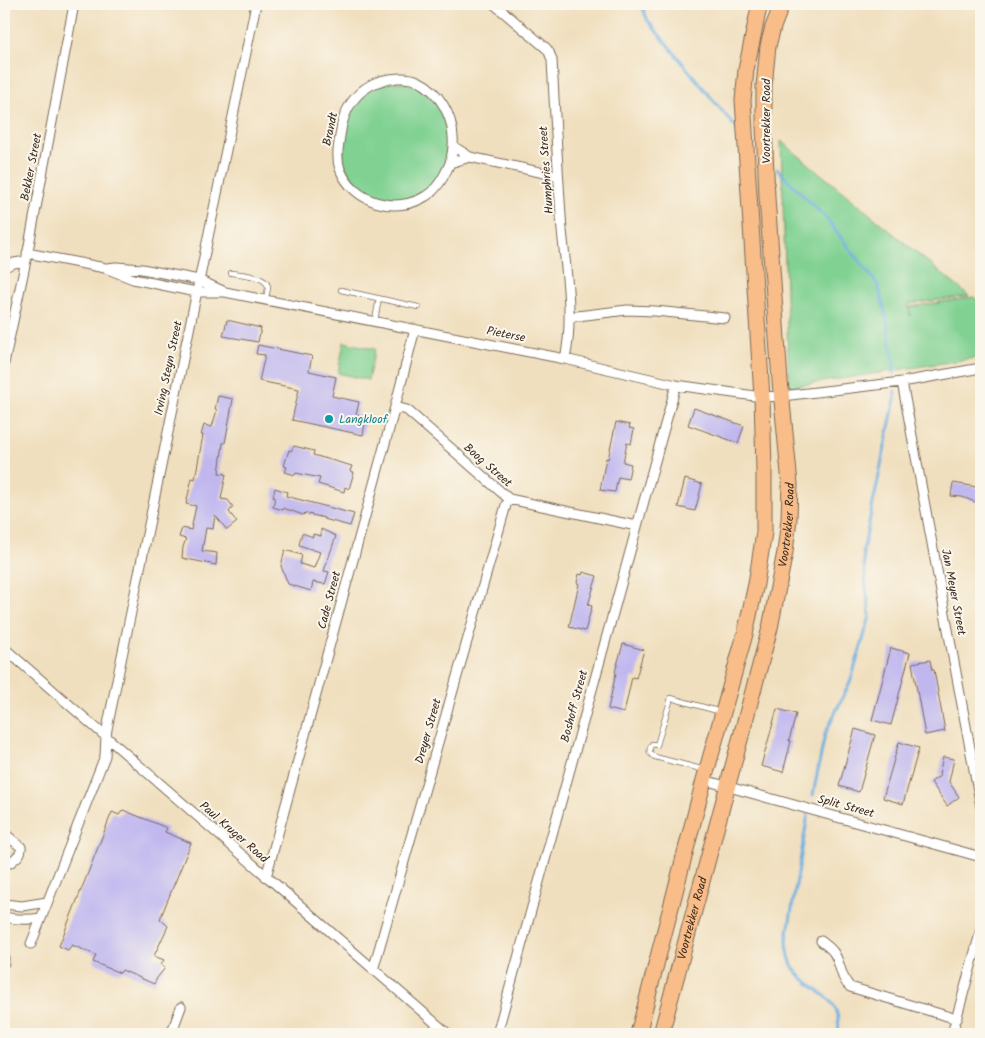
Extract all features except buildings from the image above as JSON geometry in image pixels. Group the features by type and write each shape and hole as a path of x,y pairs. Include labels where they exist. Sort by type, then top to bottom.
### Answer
{"main road":[{"name":"Voortrekker Road","path":"638,1034 705,775 745,634 756,584 764,532 762,397 743,100 746,70 761,4"},
{"name":"Voortrekker Road","path":"661,1034 770,628 785,552 789,519 790,484 768,207 764,126 764,86 768,46 782,4"}],"street":[{"name":"Bekker Street","path":"4,363 74,4"},
{"name":"Irving Steyn Street","path":"31,944 105,756 106,736 256,4"},
{"name":"Humphries Street","path":"494,4 546,48 550,55 569,317 565,359"},
{"name":"Brandt","path":"396,78 417,81 442,102 450,118 453,136 450,163 444,178 428,195 413,204 398,206 370,201 356,193 339,168 340,135 348,106 368,86 381,81 396,78"},
{"path":"453,146 470,158 558,176"},
{"path":"450,163 470,158"},
{"path":"4,267 26,257"},
{"name":"Pieterse","path":"26,257 105,268 142,269 199,280 225,292"},
{"name":"Pieterse","path":"105,268 133,279 196,292 225,292 565,359 676,385 762,397 902,382 981,368"},
{"path":"569,317 627,310 725,318"},
{"name":"Cade Street","path":"266,877 415,329"},
{"name":"Jan Meyer Street","path":"902,382 981,807"},
{"name":"Boshoff Street","path":"497,1034 676,385"},
{"name":"Boog Street","path":"395,407 407,410 509,499 637,526"},
{"name":"Dreyer Street","path":"374,970 503,514 509,499"},
{"name":"Paul Kruger Road","path":"4,648 448,1034"},
{"name":"Split Street","path":"705,775 727,786 981,857"},
{"path":"4,833 21,847 21,853 10,863 4,863"},
{"path":"4,904 22,906 47,902"},
{"path":"4,917 14,920 41,918"},
{"path":"952,1034 981,930"},
{"path":"821,942 832,950 837,958 844,980 848,985 957,1019"},
{"path":"4,956 4,963"},
{"path":"171,1034 181,1007"}],"lane":[{"path":"231,273 262,279 268,287 265,300"},
{"path":"341,290 418,307"},
{"path":"375,321 379,298"},
{"path":"705,775 655,757 650,754 651,746 652,744 657,745 671,698 723,712"}],"green space":[{"path":"384,82 404,82 425,90 439,104 446,120 448,131 446,158 442,171 427,189 413,197 397,201 370,195 351,178 343,161 344,140 350,112 364,93"},
{"path":"781,141 969,296 909,304 910,316 910,307 974,297 981,304 981,357 789,387"},
{"path":"344,342 375,349 368,380 338,373"}],"waterway":[{"path":"641,4 648,21 737,129"},
{"path":"777,169 826,218 878,285 886,316 894,374"},
{"path":"813,795 825,734 851,680 870,616 863,551 895,399 895,391"},
{"path":"808,814 787,938 789,957 800,976 828,998 835,1007 839,1025 838,1034"}],"place":[{"name":"Langkloof","path":"329,419"}]}
